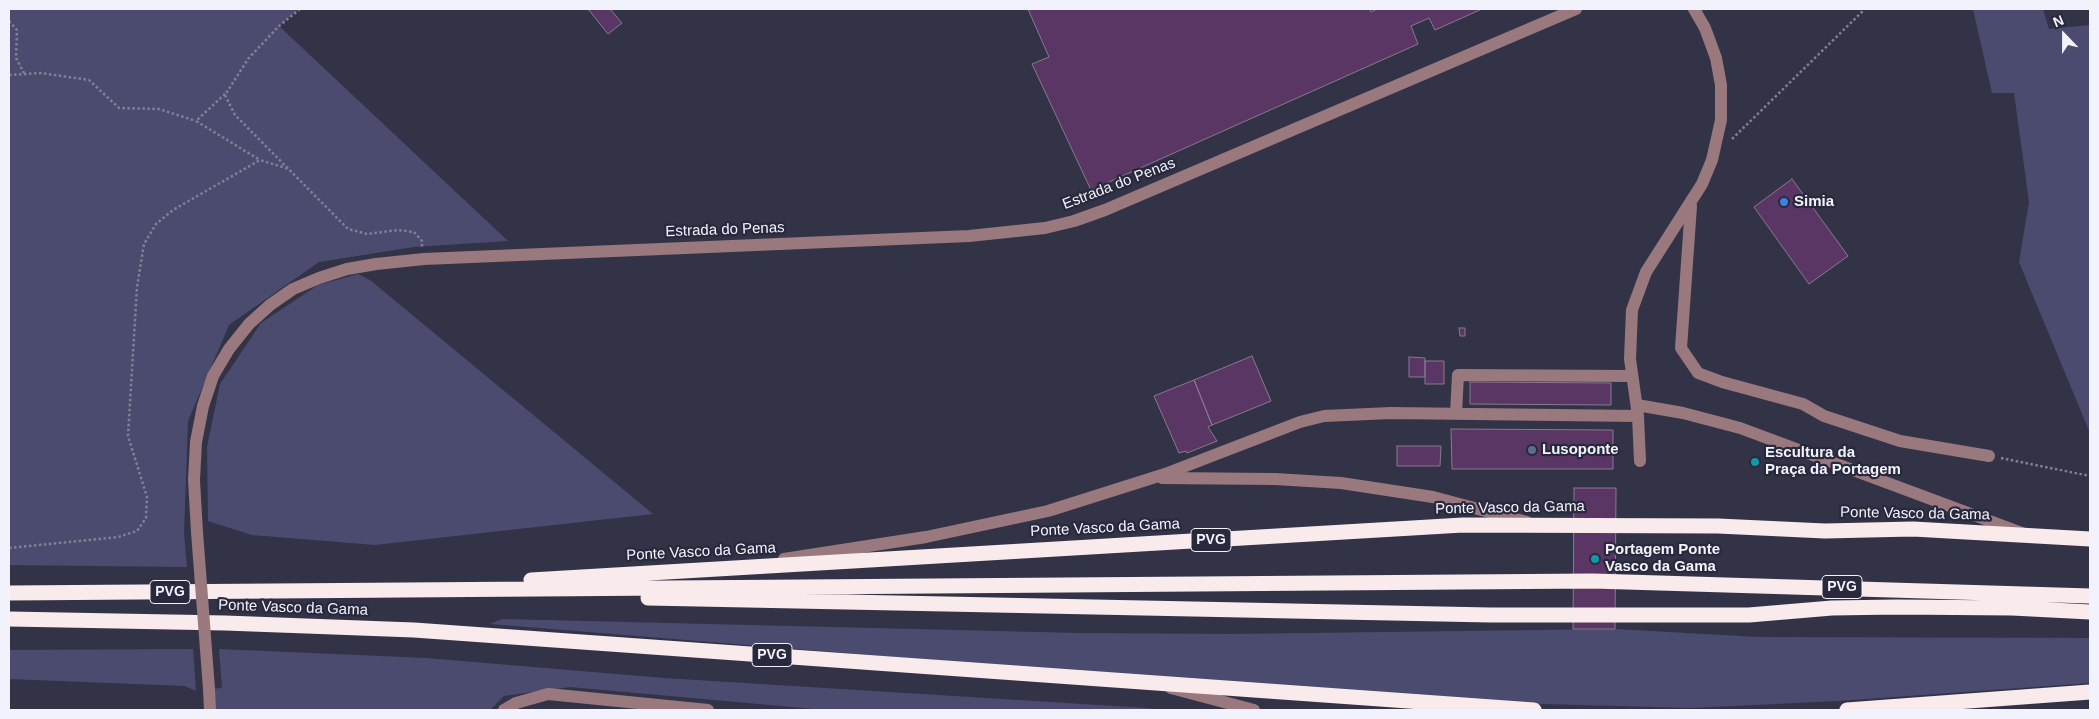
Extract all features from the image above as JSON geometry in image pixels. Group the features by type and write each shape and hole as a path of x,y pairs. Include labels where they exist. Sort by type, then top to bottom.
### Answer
{"highway":[{"name":"Ponte Vasco da Gama","path":"332,592 1412,528 1540,525 1718,526 1824,531 1928,529 2090,539"},
{"name":"Ponte Vasco da Gama","path":"9,593 1593,581 2090,596"},
{"name":"Ponte Vasco da Gama","path":"332,592 1490,615 1729,616 1765,615 1832,608 1897,607 2012,608 2090,612"},
{"name":"Ponte Vasco da Gama","path":"9,619 234,623 424,631 1534,710"},
{"path":"1847,710 2090,692"}],"street":[{"name":"Estrada do Penas","path":"210,710 194,480 196,442 203,406 213,376 229,349 244,330 270,304 293,289 347,269 424,259 969,236 1045,228 1074,221 1105,210 1576,9"},
{"path":"1640,461 1638,411 1631,376 1630,322 1638,291 1649,268 1702,184 1712,160 1721,120 1721,85 1709,37 1694,9"},
{"path":"1691,203 1681,348 1698,373 1722,382 1803,404 1824,416 1900,441 1989,456"},
{"path":"1456,414 1458,375 1631,376"},
{"path":"1152,478 1162,468 1324,416 1358,413 1456,414 1638,411 1690,415 1740,428 2027,534"},
{"path":"719,569 976,528 1048,511 1152,478 1283,479 1341,483 1433,497 1540,525"},
{"path":"1150,682 1254,710"},
{"path":"504,710 516,703 548,694 708,710"}],"path":[{"path":"196,120 227,92 248,59 279,26 300,9"},
{"path":"1712,160 1752,117 1865,9"},
{"path":"9,21 17,30 16,58 24,73"},
{"path":"9,75 41,73 89,80 119,108 159,109 196,120 260,160 289,169"},
{"path":"227,92 225,95 235,115 348,229 367,234 398,230 414,232 422,240 424,259"},
{"path":"9,548 118,536 137,531 146,518 147,497 128,436 137,287 144,244 156,224 173,210 260,160"},
{"path":"1989,456 2090,476"}],"shaded area":[{"path":"9,9 299,9 279,26 508,241 414,247 319,262 229,325 188,421 184,533 187,567 9,565"},
{"path":"1973,9 2043,9 2049,29 2090,25 2090,433 2019,262 2029,202 2014,93 1992,93"},
{"path":"358,274 370,280 653,514 375,545 252,535 208,521 207,447 220,384 261,323 318,285"},
{"path":"502,619 1079,633 1231,634 1615,629 1758,637 2090,638 2090,683 1838,701 1692,708 1469,702 490,624"},
{"path":"193,649 196,691 185,686 9,679 9,650"},
{"path":"219,649 426,658 664,678 1158,710 825,710 570,687 504,696 490,710 210,710 209,689 222,688"}],"building":[{"path":"588,9 610,9 622,23 608,34"},
{"path":"1028,9 1370,9 1371,12 1377,9 1482,9 1435,30 1429,18 1411,26 1418,44 1091,190 1032,64 1049,57"},
{"path":"1792,179 1848,256 1809,284 1754,207"},
{"path":"1459,328 1465,328 1465,336 1460,336"},
{"path":"1252,356 1271,401 1212,425 1194,380"},
{"path":"1409,357 1425,358 1425,377 1409,377"},
{"path":"1425,361 1444,361 1444,384 1425,384"},
{"path":"1194,380 1212,425 1208,427 1217,441 1187,453 1186,451 1179,453 1154,396"},
{"path":"1470,382 1611,383 1611,405 1470,404"},
{"name":"Lusoponte","path":"1451,429 1613,430 1613,469 1452,469"},
{"path":"1397,446 1441,446 1440,466 1397,466"},
{"name":"Portagem Ponte Vasco da Gama","path":"1574,488 1616,488 1615,629 1573,629"}],"place":[{"name":"Simia","path":"1784,202"},
{"name":"Lusoponte","path":"1532,450"},
{"name":"Escultura da Praça da Portagem","path":"1755,462"},
{"name":"Portagem Ponte Vasco da Gama","path":"1595,559"}]}
